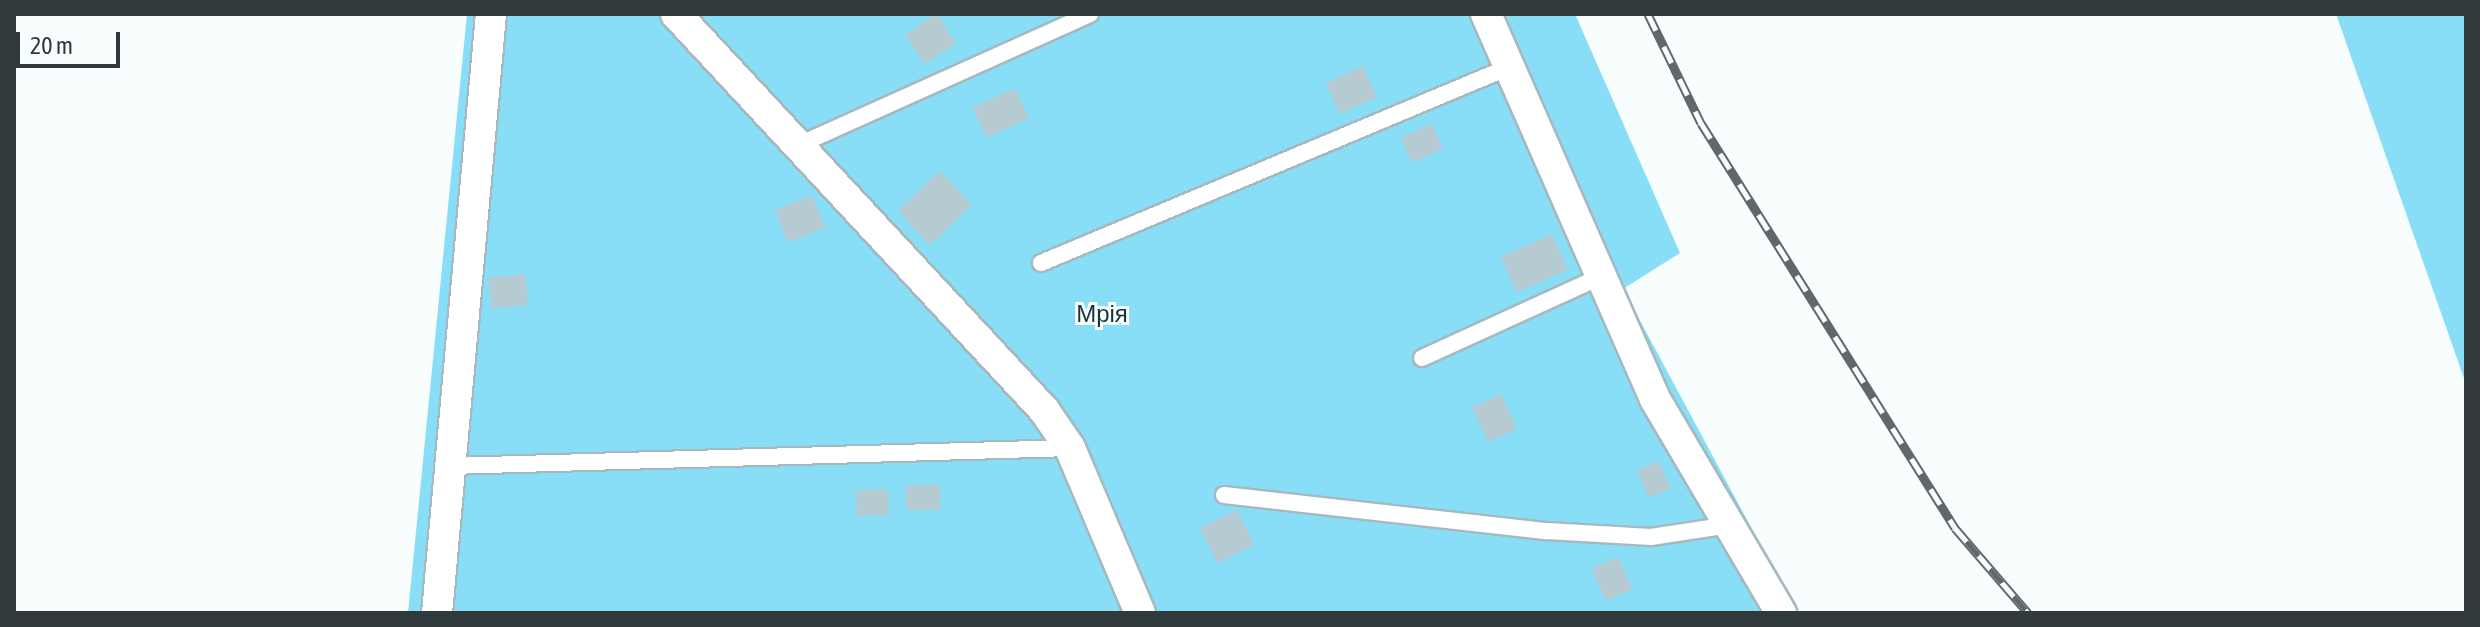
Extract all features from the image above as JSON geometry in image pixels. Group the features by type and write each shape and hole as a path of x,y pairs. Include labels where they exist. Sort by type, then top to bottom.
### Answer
{"street":[{"path":"437,613 491,14"},
{"path":"676,14 1015,374 1070,448 1140,613"},
{"path":"1486,14 1655,399 1781,613"}],"lane":[{"path":"801,144 1090,14"},
{"path":"1041,263 1509,67"},
{"path":"1422,358 1602,276"},
{"path":"450,466 1070,448"},
{"path":"1224,495 1651,537 1729,525"}],"green space":[{"name":"Мрія","path":"467,14 1575,14 1680,253 1623,289 1797,613 408,613"},
{"path":"2336,14 2466,14 2466,384"}],"building":[{"path":"937,14 956,43 924,64 905,35"},
{"path":"1363,66 1377,97 1339,114 1326,83"},
{"path":"1015,88 1029,118 986,138 972,108"},
{"path":"1432,124 1443,149 1412,162 1401,138"},
{"path":"940,171 972,205 930,245 898,211"},
{"path":"812,195 825,227 788,242 775,210"},
{"path":"1552,234 1568,270 1517,292 1501,257"},
{"path":"525,274 528,305 491,309 488,278"},
{"path":"1501,394 1517,428 1488,442 1472,408"},
{"path":"1659,461 1671,489 1649,498 1637,470"},
{"path":"906,485 940,485 940,510 906,510"},
{"path":"888,489 889,515 857,516 856,490"},
{"path":"1237,510 1254,545 1217,563 1200,528"},
{"path":"1618,557 1632,589 1606,601 1592,569"}],"railway":[{"path":"1648,14 1701,123 1955,528 2028,613"}]}
